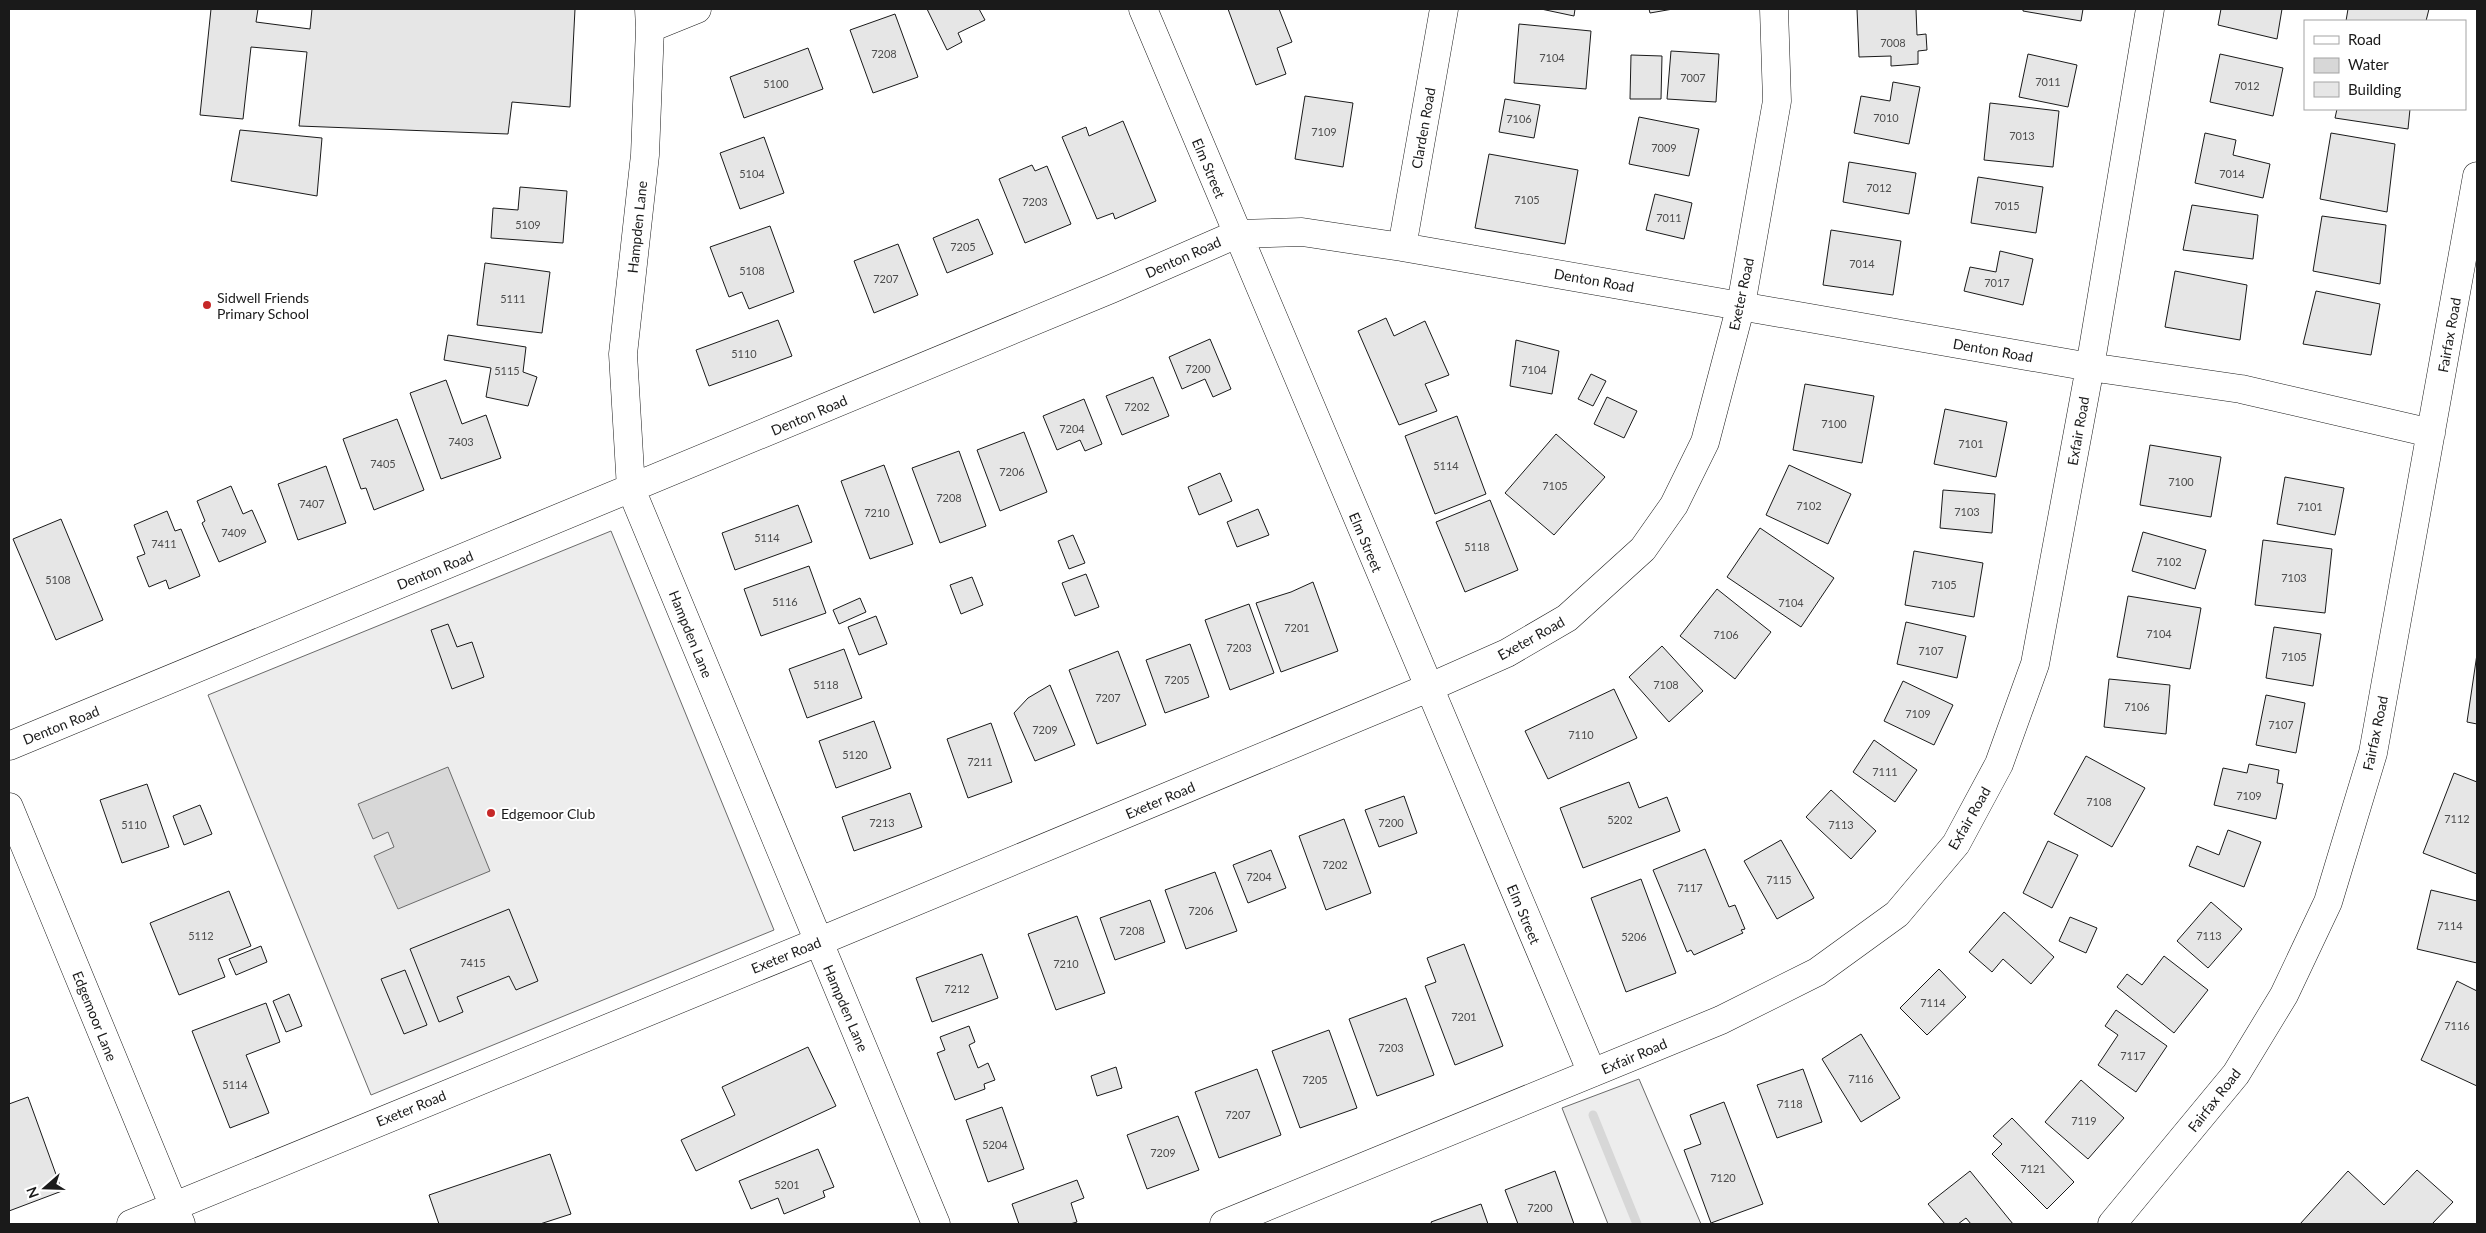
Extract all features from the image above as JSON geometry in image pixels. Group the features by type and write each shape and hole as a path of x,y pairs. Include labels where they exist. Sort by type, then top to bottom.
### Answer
{"street":[{"path":"650,18 697,9"},
{"name":"Elm Street","path":"1143,9 1236,234 1592,1073"},
{"name":"Clarden Road","path":"1402,247 1444,9"},
{"name":"Exeter Road","path":"131,1224 177,1215 818,942 1428,688 1507,653 1567,618 1643,549 1674,505 1705,442 1741,305 1777,101 1774,9"},
{"name":"Exfair Road","path":"1224,1224 1721,1020 1817,972 1897,914 1956,844 1999,764 2035,664 2090,367 2150,9"},
{"name":"Hampden Lane","path":"650,18 645,155 622,354 631,489 936,1224"},
{"name":"Fairfax Road","path":"2112,1224 2236,1074 2284,995 2328,902 2373,754 2477,176"},
{"name":"Denton Road","path":"9,746 1111,289 1236,234 1302,232 1402,247 2090,367 2240,389 2432,432"},
{"name":"Edgemoor Lane","path":"9,807 177,1215"}],"shaded area":[{"name":"Edgemoor Club","path":"611,531 774,930 371,1095 208,695"},
{"path":"1639,1079 1701,1224 1608,1224 1562,1108"}],"water":[{"path":"448,767 490,871 398,909 374,856 394,847 388,832 373,839 358,804"}],"building":[{"path":"211,9 258,9 256,22 310,29 312,9 575,9 570,107 512,102 508,134 299,126 307,52 251,47 243,119 200,115"},
{"path":"927,9 979,9 985,20 958,33 962,42 947,50"},
{"path":"1228,9 1279,9 1292,42 1277,48 1286,74 1256,85"},
{"path":"1541,9 1575,9 1574,16"},
{"path":"1649,9 1673,9 1650,13"},
{"path":"1857,9 1916,9 1917,35 1926,34 1927,50 1918,51 1918,64 1891,66 1891,56 1859,57"},
{"path":"2023,9 2083,9 2081,21 2023,11"},
{"path":"2221,9 2282,9 2277,39 2218,25"},
{"path":"2348,9 2429,9 2426,20 2346,20"},
{"path":"895,14 918,77 873,93 850,30"},
{"path":"1519,24 1591,31 1586,89 1514,83"},
{"path":"808,48 823,89 744,118 730,77"},
{"path":"1671,51 1719,54 1716,102 1667,99"},
{"path":"2028,54 2077,65 2068,107 2019,97"},
{"path":"2220,54 2283,68 2273,116 2210,102"},
{"path":"1631,55 1662,56 1661,99 1630,99"},
{"path":"1893,82 1920,87 1909,144 1854,133 1861,96 1890,101"},
{"path":"1305,96 1353,103 1343,167 1295,159"},
{"path":"1505,99 1540,105 1534,138 1499,132"},
{"path":"1990,103 2059,111 2053,167 1984,160"},
{"path":"2337,110 2410,110 2408,129 2335,118"},
{"path":"1639,117 1699,129 1689,176 1629,164"},
{"path":"1123,121 1156,201 1115,219 1113,213 1097,219 1062,137 1086,127 1089,136"},
{"path":"240,130 322,138 317,196 231,181"},
{"path":"2205,133 2236,140 2233,155 2270,164 2263,198 2195,183"},
{"path":"2331,133 2395,144 2387,212 2320,199"},
{"path":"764,137 784,193 740,209 720,153"},
{"path":"1489,154 1578,170 1565,244 1475,228"},
{"path":"1849,162 1916,173 1909,214 1843,202"},
{"path":"1032,165 1035,171 1047,166 1071,224 1025,243 999,179"},
{"path":"1978,177 2043,187 2036,233 1971,223"},
{"path":"520,187 567,191 563,243 491,238 493,208 518,210"},
{"path":"1655,194 1692,203 1684,239 1646,230"},
{"path":"2192,205 2258,215 2253,259 2183,250"},
{"path":"2322,216 2386,225 2380,284 2313,271"},
{"path":"978,219 993,254 947,273 933,238"},
{"path":"770,226 794,292 749,309 742,292 729,297 710,247"},
{"path":"1831,230 1901,241 1893,295 1823,285"},
{"path":"898,244 918,295 874,313 854,261"},
{"path":"2000,251 2033,259 2023,305 1964,291 1970,267 1996,272"},
{"path":"485,263 550,272 542,333 477,325"},
{"path":"2175,271 2247,285 2240,340 2165,327"},
{"path":"2316,291 2380,304 2371,355 2303,344"},
{"path":"1386,318 1394,336 1425,321 1449,375 1425,384 1437,411 1399,425 1358,331"},
{"path":"778,320 792,356 709,386 696,350"},
{"path":"448,335 526,347 523,372 537,377 528,406 486,397 491,368 444,360"},
{"path":"1210,339 1231,389 1213,397 1205,379 1182,389 1169,357"},
{"path":"1516,340 1559,351 1552,394 1510,386"},
{"path":"1591,374 1606,381 1593,406 1578,399"},
{"path":"1153,377 1169,416 1122,435 1106,396"},
{"path":"446,380 462,424 486,415 501,458 441,479 410,393"},
{"path":"1805,384 1874,396 1862,463 1793,450"},
{"path":"1607,397 1637,411 1624,438 1594,424"},
{"path":"1084,399 1102,444 1085,451 1080,440 1057,450 1043,416"},
{"path":"1945,409 2007,422 1996,477 1934,464"},
{"path":"1457,416 1486,494 1435,514 1405,436"},
{"path":"397,419 424,490 374,510 366,488 361,489 343,439"},
{"path":"1024,432 1047,492 1000,511 977,450"},
{"path":"1556,434 1605,477 1554,535 1505,493"},
{"path":"2150,445 2221,457 2211,517 2140,505"},
{"path":"959,451 986,526 940,543 912,468"},
{"path":"884,465 913,544 870,559 841,481"},
{"path":"1789,465 1851,494 1828,544 1766,515"},
{"path":"326,466 346,523 298,540 278,484"},
{"path":"1220,473 1232,501 1199,515 1188,487"},
{"path":"2285,477 2344,488 2335,535 2277,524"},
{"path":"231,486 243,514 252,510 266,542 219,562 202,523 205,521 197,501"},
{"path":"1943,490 1995,494 1992,533 1940,528"},
{"path":"1490,500 1518,570 1465,592 1436,522"},
{"path":"798,505 812,542 735,570 722,533"},
{"path":"1258,509 1269,535 1237,547 1227,522"},
{"path":"167,511 175,531 181,529 200,576 169,589 166,580 149,587 137,557 145,554 134,525"},
{"path":"61,519 103,620 56,640 13,539"},
{"path":"1760,528 1834,578 1801,627 1727,577"},
{"path":"2143,532 2206,550 2195,589 2132,571"},
{"path":"1073,535 1085,563 1069,569 1058,541"},
{"path":"2263,540 2332,549 2325,613 2255,605"},
{"path":"1914,551 1983,563 1974,617 1905,605"},
{"path":"809,566 826,613 761,636 744,589"},
{"path":"1086,574 1099,607 1075,616 1062,583"},
{"path":"972,577 983,605 961,614 950,585"},
{"path":"1313,582 1338,651 1281,672 1256,603 1291,592"},
{"path":"1717,589 1771,632 1735,679 1680,636"},
{"path":"2128,596 2201,608 2190,669 2117,657"},
{"path":"860,598 866,612 839,624 833,610"},
{"path":"1249,604 1274,673 1230,690 1205,620"},
{"path":"876,616 887,644 859,655 848,627"},
{"path":"1906,622 1966,636 1957,678 1897,664"},
{"path":"448,624 457,647 472,642 484,677 452,689 431,630"},
{"path":"2274,627 2321,634 2313,686 2266,678"},
{"path":"1190,644 1209,697 1165,713 1146,660"},
{"path":"1662,646 1703,691 1669,722 1629,677"},
{"path":"844,649 862,698 807,718 789,669"},
{"path":"1118,651 1146,725 1097,744 1069,670"},
{"path":"2477,654 2477,724 2467,722"},
{"path":"2109,679 2170,685 2166,734 2104,727"},
{"path":"1903,681 1953,705 1934,745 1884,721"},
{"path":"1050,685 1075,745 1035,761 1014,713 1028,698"},
{"path":"1614,689 1637,738 1548,779 1525,731"},
{"path":"2266,695 2305,703 2296,753 2256,745"},
{"path":"874,721 891,768 836,788 819,741"},
{"path":"991,723 1012,782 968,798 947,739"},
{"path":"1874,740 1917,770 1895,802 1853,772"},
{"path":"2086,756 2145,788 2112,847 2054,814"},
{"path":"2249,764 2279,770 2277,783 2283,784 2276,819 2214,805 2223,768 2247,773"},
{"path":"2454,773 2477,782 2477,874 2423,853"},
{"path":"1629,782 1639,808 1667,797 1680,831 1583,868 1560,808"},
{"path":"147,784 169,847 122,863 100,800"},
{"path":"1831,790 1876,831 1851,859 1806,817"},
{"path":"910,793 922,827 854,851 842,817"},
{"path":"1404,796 1417,833 1379,847 1365,810"},
{"path":"200,805 212,834 184,845 173,816"},
{"path":"1344,819 1371,893 1326,910 1299,836"},
{"path":"2228,830 2261,842 2244,887 2189,866 2197,846 2219,855"},
{"path":"1781,840 1814,898 1777,919 1744,861"},
{"path":"2048,841 2078,855 2052,908 2023,893"},
{"path":"1705,849 1729,907 1735,905 1745,929 1741,930 1743,933 1694,955 1691,950 1687,952 1653,870"},
{"path":"1271,850 1286,888 1248,903 1233,865"},
{"path":"1215,872 1237,931 1186,949 1165,890"},
{"path":"1641,879 1676,973 1626,992 1591,898"},
{"path":"2431,890 2477,901 2477,963 2417,949"},
{"path":"229,891 251,946 218,959 225,977 179,995 150,923"},
{"path":"1150,900 1165,942 1115,960 1100,918"},
{"path":"2211,902 2242,929 2208,968 2177,941"},
{"path":"509,909 538,981 516,990 509,976 457,997 463,1012 439,1022 410,949"},
{"path":"2004,912 2054,957 2031,984 2003,959 1992,972 1969,952"},
{"path":"1077,916 1105,993 1056,1010 1028,934"},
{"path":"2070,917 2097,928 2086,953 2059,941"},
{"path":"1464,944 1503,1046 1455,1065 1425,986 1436,982 1427,958"},
{"path":"261,946 267,962 236,975 229,959"},
{"path":"982,954 998,998 932,1022 916,978"},
{"path":"2164,956 2208,990 2174,1033 2117,987 2127,974 2142,985"},
{"path":"1939,969 1966,997 1927,1035 1900,1008"},
{"path":"405,970 427,1025 404,1034 381,979"},
{"path":"2457,981 2477,991 2477,1086 2421,1060"},
{"path":"289,994 302,1026 286,1032 273,1001"},
{"path":"1406,998 1434,1075 1377,1096 1349,1019"},
{"path":"266,1003 280,1042 246,1055 269,1113 230,1128 192,1031"},
{"path":"2116,1010 2167,1046 2136,1092 2098,1065 2118,1035 2105,1026"},
{"path":"969,1026 975,1042 969,1045 978,1068 988,1063 995,1080 984,1084 985,1089 955,1100 937,1053 945,1050 940,1037"},
{"path":"1329,1030 1357,1108 1300,1128 1272,1051"},
{"path":"1861,1034 1900,1098 1861,1122 1822,1059"},
{"path":"808,1047 836,1106 696,1171 681,1140 735,1115 722,1087"},
{"path":"1116,1067 1122,1088 1097,1096 1091,1076"},
{"path":"1257,1069 1281,1135 1219,1158 1195,1092"},
{"path":"1803,1069 1822,1122 1777,1138 1757,1085"},
{"path":"2081,1080 2124,1118 2088,1159 2045,1122"},
{"path":"28,1097 62,1191 9,1211 9,1104"},
{"path":"1724,1102 1763,1204 1711,1223 1684,1150 1701,1144 1690,1115"},
{"path":"1002,1107 1024,1169 988,1182 966,1120"},
{"path":"1178,1116 1199,1170 1147,1189 1127,1135"},
{"path":"2012,1118 2074,1182 2047,1209 1992,1154 2002,1144 1993,1136"},
{"path":"818,1149 834,1187 823,1191 825,1197 784,1214 778,1198 751,1209 739,1181"},
{"path":"550,1154 571,1214 540,1224 439,1224 429,1195"},
{"path":"2417,1170 2453,1202 2432,1224 2300,1224 2348,1171 2384,1205"},
{"path":"1555,1171 1574,1224 1518,1224 1505,1190"},
{"path":"1970,1171 2013,1224 1971,1224 1966,1218 1958,1224 1945,1224 1928,1204"},
{"path":"1077,1180 1084,1198 1071,1203 1077,1222 1070,1224 1019,1224 1012,1204"},
{"path":"1481,1204 1488,1224 1432,1224 1431,1222"}],"waterway":[{"path":"1593,1115 1637,1224"}],"place":[{"name":"Sidwell Friends Primary School","path":"207,305"},
{"name":"Edgemoor Club","path":"491,813"}]}
